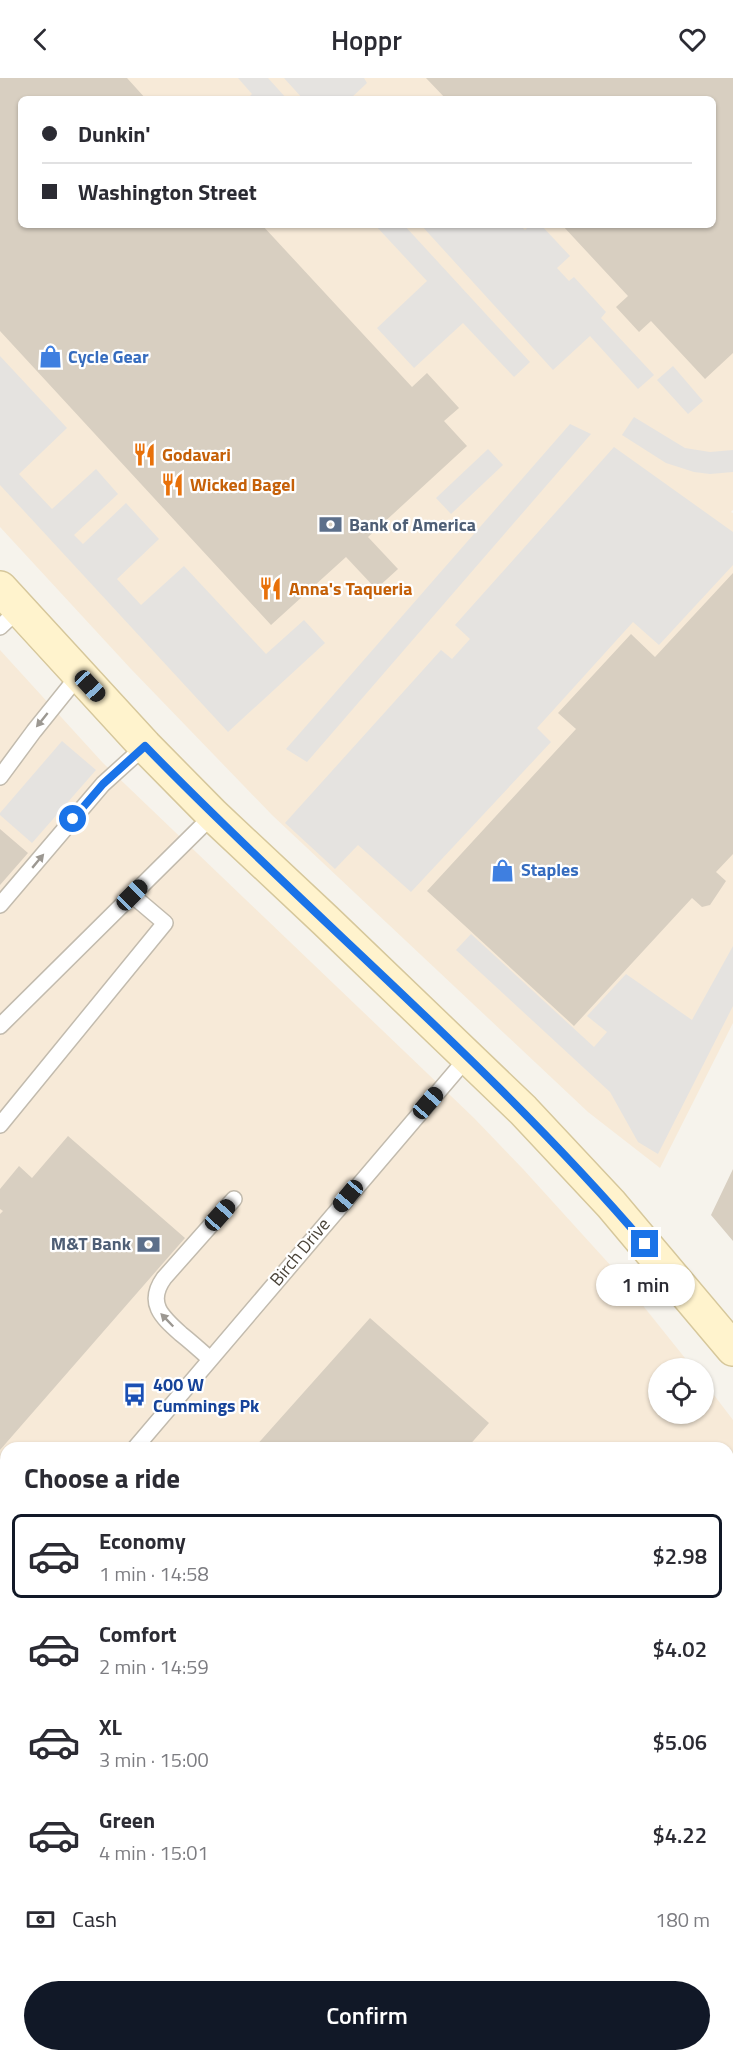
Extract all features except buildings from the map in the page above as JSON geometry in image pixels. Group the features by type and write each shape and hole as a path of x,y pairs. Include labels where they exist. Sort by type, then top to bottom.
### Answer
{"main road":[{"path":"6,608 79,675 213,815 523,1110 648,1247 733,1349"}],"lane":[{"path":"0,777 79,675"},
{"path":"0,905 103,784 145,746"},
{"path":"0,1026 213,815"},
{"path":"0,1125 165,923 132,895"},
{"name":"Birch Drive","path":"140,1442 467,1058"},
{"path":"210,1359 162,1316 157,1306 156,1294 164,1278 234,1199"}],"shaded area":[{"path":"0,78 733,78 733,510 731,512 733,513 733,1023 660,1168 588,1112 272,815 131,669 0,527"},
{"path":"238,78 268,78 284,96 250,96 252,94"},
{"path":"284,78 364,78 367,83 353,96 300,96"},
{"path":"378,228 407,228 530,362 514,377 463,323 414,368 377,328 427,281"},
{"path":"424,228 523,228 525,230 544,228 570,256 557,268 569,281 574,277 606,312 601,318 654,375 638,389 590,336 553,370"},
{"path":"0,356 67,428 19,474 52,509 96,469 118,494 74,535 83,544 126,503 159,539 117,579 141,605 184,566 266,654 304,620 325,643 228,732 0,485"},
{"path":"673,366 703,401 688,414 657,380"},
{"path":"634,417 685,448 710,452 733,450 733,472 710,474 694,472 666,463 622,435"},
{"path":"570,424 591,434 307,762 286,749"},
{"path":"614,447 733,532 733,565 659,645 633,622 537,728 551,742 411,892 358,845 335,869 285,823 441,650 452,659 470,639 455,625"},
{"path":"488,449 503,465 451,514 436,498"},
{"path":"0,650 103,763 474,1118 612,1267 685,1358 648,1358 648,1424 714,1424 714,1395 733,1420 733,1442 0,1442"},
{"path":"62,741 96,770 32,843 0,813"},
{"path":"471,934 594,1047 607,1032 587,1016 626,974 692,1020 733,946 733,1006 658,1154 638,1142 610,1092 456,950"}],"place":[{"name":"Cycle Gear","path":"50,357"},
{"name":"Godavari","path":"144,455"},
{"name":"Wicked Bagel","path":"172,485"},
{"name":"Bank of America","path":"331,525"},
{"name":"Anna's Taqueria","path":"271,589"},
{"name":"Staples","path":"503,870"},
{"name":"M&T Bank","path":"149,1244"},
{"name":"400 W Cummings Pk","path":"135,1395"}],"route":[{"path":"73,819 103,784 145,746 213,815 523,1110 645,1244"}]}
